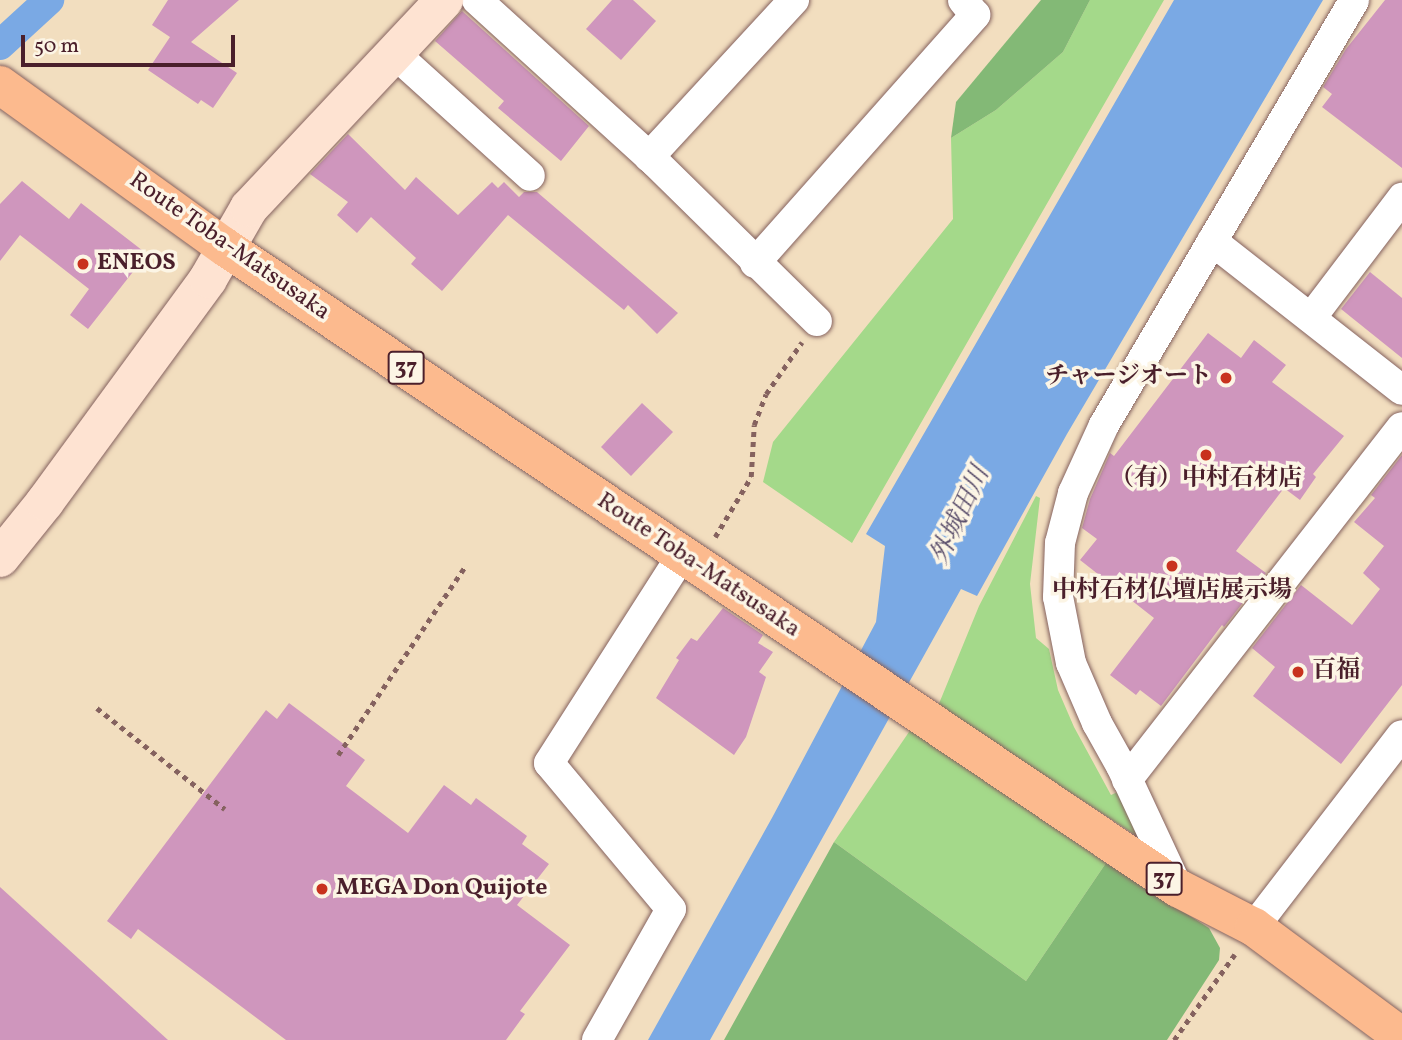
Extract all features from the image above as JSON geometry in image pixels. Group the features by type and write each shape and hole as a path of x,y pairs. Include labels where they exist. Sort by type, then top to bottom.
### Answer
{"main road":[{"name":"Route Toba-Matsusaka","path":"0,85 225,247 816,646 928,718 1178,888 1254,927 1402,1037"}],"street":[{"path":"0,558 45,502 200,290 249,208 444,0"},
{"path":"477,0 649,157 817,321"},
{"path":"649,157 794,0"},
{"path":"755,262 975,15 962,0"},
{"path":"1178,888 1097,723 1071,663 1058,597 1060,543 1073,493 1099,435 1354,0"},
{"path":"394,53 530,176"},
{"path":"1311,318 1402,198"},
{"path":"1212,241 1402,390"},
{"path":"1127,780 1402,427"},
{"path":"597,1040 671,909 549,763 682,555"},
{"path":"1254,927 1402,735"}],"path":[{"path":"682,555 708,548 751,477 754,425 766,394 817,321"},
{"path":"338,755 464,567"},
{"path":"97,708 225,809"},
{"path":"1174,1040 1254,927"}],"green space":[{"path":"1041,0 1090,0 1063,52 996,110 951,138 956,102"},
{"path":"1090,0 1164,0 852,543 763,482 773,442 953,219 951,138 996,110 1063,52"},
{"path":"1036,496 1040,498 1030,584 1036,638 1049,649 1058,690 1074,727 1111,795 1124,789 1149,844 938,706 979,606"},
{"path":"911,729 1106,863 1026,981 834,842"},
{"path":"834,842 1026,981 1106,863 1209,928 1220,948 1219,960 1167,1040 724,1040"}],"water":[{"name":"外城田川","path":"1174,0 1323,0 1067,434 977,596 961,589 710,1040 648,1040 773,816 876,622 885,546 866,534"}],"building":[{"path":"168,0 239,0 191,42 237,73 213,108 201,100 198,104 148,70 170,37 152,25"},
{"path":"612,0 633,0 656,21 621,60 586,29"},
{"path":"1385,0 1402,0 1402,168 1322,107 1332,94 1323,87 1346,49"},
{"path":"462,11 589,126 561,161 498,108 504,101 435,41"},
{"path":"348,134 405,190 416,177 458,215 492,182 498,188 504,182 519,197 524,192 537,192 678,313 657,334 628,305 624,310 508,215 442,291 411,264 416,258 371,217 357,233 337,215 348,202 310,174"},
{"path":"22,181 69,219 81,203 147,254 88,329 70,315 89,289 20,235 0,261 0,204"},
{"path":"1370,272 1402,298 1402,358 1341,309"},
{"path":"1208,333 1241,358 1254,340 1286,365 1272,382 1344,436 1313,474 1316,477 1300,500 1284,488 1236,551 1266,573 1224,627 1222,625 1161,706 1140,690 1136,695 1110,675 1154,618 1080,560 1097,539 1082,528 1090,499 1110,453 1114,456"},
{"path":"642,403 673,432 631,476 601,447"},
{"path":"1402,455 1402,685 1341,764 1253,696 1275,667 1252,648 1301,585 1352,625 1380,589 1363,573 1384,546 1354,522 1375,498 1371,495"},
{"path":"723,608 763,635 758,643 773,652 759,672 766,677 746,737 734,755 656,698 679,660 676,658 691,638 697,641"},
{"name":"MEGA Don Quijote","path":"289,703 365,760 346,786 408,833 444,785 471,805 476,798 527,836 522,844 549,864 517,905 570,945 520,1011 525,1014 506,1040 286,1040 138,929 131,939 107,921 266,710 277,719"},
{"path":"0,887 168,1040 0,1040"}],"waterway":[{"path":"0,45 49,0"}],"place":[{"name":"ENEOS","path":"83,264"},
{"name":"チャージオート","path":"1226,378"},
{"name":"（有）中村石材店","path":"1206,455"},
{"name":"中村石材仏壇店展示場","path":"1172,566"},
{"name":"百福","path":"1298,672"},
{"name":"MEGA Don Quijote","path":"322,889"}]}
